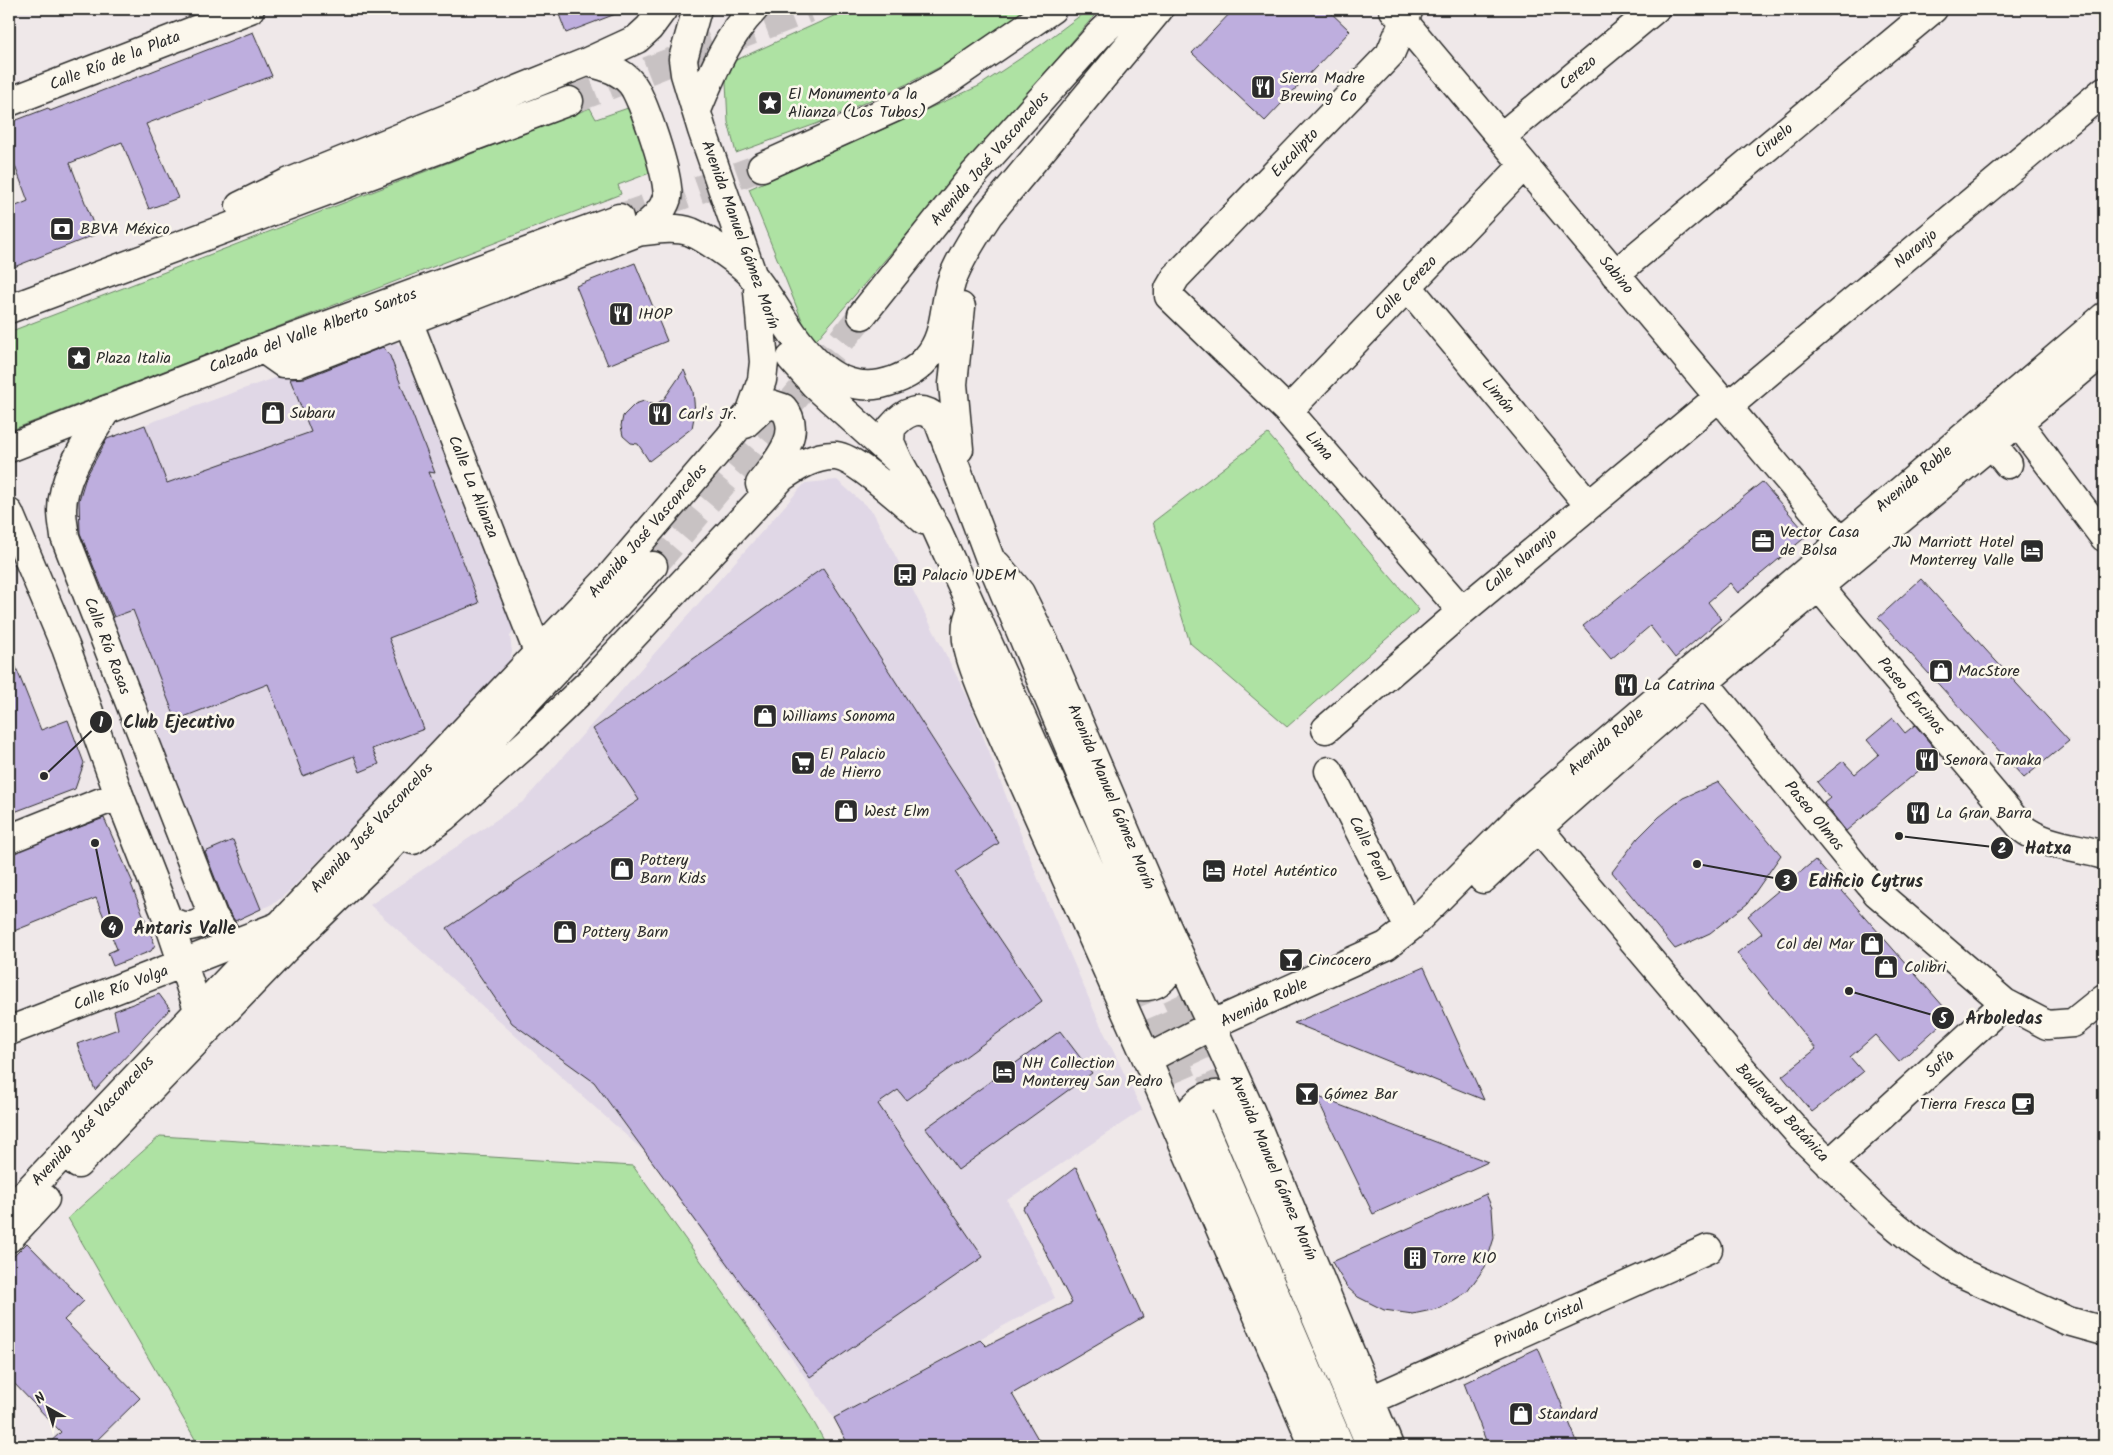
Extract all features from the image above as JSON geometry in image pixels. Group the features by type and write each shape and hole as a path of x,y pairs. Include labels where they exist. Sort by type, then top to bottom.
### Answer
{"street":[{"name":"Calle Río de la Plata","path":"9,102 250,9"},
{"path":"194,239 220,218 261,194 587,62 637,39 649,28 662,9"},
{"name":"Avenida Manuel Gómez Morín","path":"697,9 683,59 685,74 755,282 780,341 792,360 814,384 898,460 937,530 972,609 1157,959 1215,1033 1238,1109 1371,1446"},
{"path":"686,47 712,9"},
{"path":"697,110 717,61 742,22 754,9"},
{"path":"762,167 916,98 947,81 1052,9"},
{"name":"Avenida José Vasconcelos","path":"862,315 974,173 1098,36 1126,9"},
{"path":"629,225 691,232 708,241 755,282 804,349 816,362 841,379 856,384 878,384 903,377 916,368 937,344 942,329 951,282 975,236 999,200 1159,9"},
{"name":"Cerezo","path":"1501,137 1655,9"},
{"name":"Ciruelo","path":"1615,274 1933,9"},
{"name":"Sabino","path":"1402,13 1524,165 1840,541"},
{"name":"Eucalipto","path":"1169,289 1176,277 1390,54 1402,13"},
{"path":"264,349 283,363 300,363 408,321 629,225 658,216 668,196 668,184 638,92 631,82 611,68 587,62"},
{"name":"Naranjo","path":"1723,402 2104,91"},
{"path":"9,309 569,101"},
{"name":"Calle Cerezo","path":"1288,411 1524,165"},
{"name":"Calzada del Valle Alberto Santos","path":"9,448 264,349 629,225"},
{"path":"965,490 957,438 953,384 966,254"},
{"path":"729,438 751,411 762,380 764,362 755,282"},
{"name":"Limón","path":"1408,287 1589,505"},
{"name":"Lima","path":"1169,289 1169,296 1174,302 1288,411 1462,611"},
{"name":"Avenida Roble","path":"2019,422 2104,317"},
{"name":"Calle La Alianza","path":"408,321 538,652"},
{"name":"Avenida Roble","path":"1149,1066 1215,1033 1393,960 1417,941 1531,820 1706,682 2104,351"},
{"name":"Calle Naranjo","path":"1326,729 1462,611 1589,505 1723,402"},
{"path":"713,549 778,460 790,437 792,423 783,408 771,404 760,410 729,438"},
{"path":"898,460 890,442 891,428 908,413 917,409 926,411 938,420 965,490"},
{"name":"Calle Río Rosas","path":"106,410 83,450 66,486 62,509 65,537 213,916 232,944"},
{"path":"2019,422 2104,537"},
{"name":"Avenida José Vasconcelos","path":"9,1211 198,1009 608,579 729,438"},
{"name":"Avenida Roble","path":"1215,1033 1226,1018 1352,963 1386,946 1531,820 1840,541 1993,445"},
{"path":"382,855 410,841 444,817 526,744 591,681 782,477 799,465 818,458 837,456 854,463 937,530"},
{"name":"Avenida Manuel Gómez Morín","path":"965,490 989,556 1157,959"},
{"path":"9,513 66,648 119,795 168,920 198,1009"},
{"name":"Avenida José Vasconcelos","path":"9,1238 285,949 382,855 653,566"},
{"name":"Paseo Encinos","path":"1820,588 2022,828 2042,841 2082,848 2104,855"},
{"path":"972,609 966,622 966,630 975,671 1314,1446"},
{"path":"66,648 103,634"},
{"name":"Paseo Olmos","path":"1706,682 1877,892 2015,1009 2047,1025 2073,1023 2104,998"},
{"name":"Calle Peral","path":"1329,771 1409,928"},
{"path":"9,839 119,795"},
{"name":"Boulevard Botánica","path":"1531,820 1565,857 1706,1029 1829,1164 1880,1213 1918,1244 1959,1272 2068,1321 2104,1331"},
{"path":"168,920 180,926 192,927 213,916"},
{"path":"232,944 279,926"},
{"name":"Calle Río Volga","path":"9,1030 232,944"},
{"path":"1107,974 1132,986 1150,986 1170,969 1157,959"},
{"name":"Sofía","path":"1829,1164 2015,1009"},
{"path":"1183,1143 1186,1116 1190,1110 1209,1097 1217,1094 1225,1096 1238,1109"},
{"name":"Avenida Manuel Gómez Morín","path":"1238,1109 1372,1400 1389,1446"},
{"path":"1197,1112 1340,1446"},
{"name":"Privada Cristal","path":"1372,1400 1708,1249"}],"shaded area":[{"path":"393,339 405,351 514,632 510,636 512,652 509,666 287,893 276,902 235,922 223,916 74,537 74,507 78,483 100,442 105,439 271,379"},
{"path":"837,480 873,512 969,700 1040,884 1099,1022 1142,1110 1007,1200 1055,1298 834,1418 647,1154 370,905 524,801 805,483"}],"green space":[{"path":"849,9 1031,9 967,53 907,84 816,124 736,153 728,122 726,82 734,61"},
{"path":"1089,9 1100,9 812,345 749,189 979,86 1042,44"},
{"path":"631,107 655,171 618,185 621,194 9,431 9,332 590,108 596,119"},
{"path":"1268,434 1419,610 1287,727 1190,643 1153,522"},
{"path":"160,1136 633,1166 806,1408 827,1446 199,1446 68,1218"}],"building":[{"path":"557,9 625,9 626,10 566,33"},
{"name":"Sierra Madre Brewing Co","path":"1234,9 1327,9 1350,31 1265,121 1192,53"},
{"path":"253,32 272,76 146,124 178,198 149,209 122,142 70,163 97,234 9,269 9,209 28,201 9,150 9,123 48,108 50,111"},
{"name":"IHOP","path":"635,263 667,341 608,365 576,286"},
{"path":"383,347 390,356 435,473 429,472 479,603 389,638 424,729 372,749 379,764 360,772 354,756 303,776 268,684 176,720 133,610 114,617 80,533 79,500 86,477 107,439 145,425 167,483 311,432 290,379 305,378"},
{"name":"Carl's Jr.","path":"684,370 693,391 695,412 692,428 649,461 638,444 631,443 623,436 621,426 623,416 635,404 644,401 655,405 664,399"},
{"path":"1762,482 1808,535 1738,593 1730,583 1708,602 1721,619 1675,658 1650,626 1611,659 1583,626"},
{"path":"823,568 999,843 955,872 1042,1001 906,1100 898,1090 878,1104 983,1257 810,1377 594,1082 512,1023 447,928 639,800 593,729"},
{"path":"1921,579 2069,741 2024,778 1878,618"},
{"path":"9,650 41,730 68,720 84,763 75,789 9,814"},
{"path":"1893,718 1905,733 1915,725 1939,754 1846,831 1824,803 1830,798 1817,782 1843,761 1855,774 1879,754 1867,740"},
{"path":"1719,782 1781,855 1747,904 1710,933 1675,949 1612,872 1638,838 1659,817 1683,798"},
{"path":"104,818 133,883 131,884 155,945 151,951 113,966 108,953 117,949 96,898 9,933 9,854"},
{"path":"233,840 261,909 235,921 227,909 205,852"},
{"path":"1815,860 1951,1015 1899,1062 1875,1035 1850,1057 1863,1072 1812,1112 1782,1076 1816,1049 1737,953 1762,933 1748,916"},
{"path":"1424,967 1484,1100 1294,1023"},
{"path":"159,994 170,1009 95,1090 77,1044 118,1029 114,1011"},
{"path":"1060,1031 1092,1073 958,1170 926,1128"},
{"path":"1316,1096 1488,1162 1373,1214"},
{"path":"1076,1167 1143,1317 1012,1394 1042,1446 849,1446 834,1418 980,1340 986,1346 1072,1303 1023,1208"},
{"name":"Torre KIO","path":"1486,1194 1492,1208 1494,1238 1485,1267 1467,1292 1441,1308 1413,1314 1384,1310 1358,1297 1347,1287 1332,1262"},
{"path":"27,1243 84,1301 64,1320 140,1398 91,1446 46,1446 61,1432 9,1378 9,1261"},
{"name":"Standard","path":"1538,1348 1579,1446 1488,1446 1464,1383"}],"tunnel":[{"path":"569,101 808,9"},
{"path":"619,218 762,167"},
{"path":"653,566 862,315"},
{"path":"1158,958 1227,1108"},
{"path":"1139,977 1197,1112"}],"place":[{"name":"Sierra Madre Brewing Co","path":"1263,87"},
{"name":"El Monumento a la Alianza (Los Tubos)","path":"770,103"},
{"name":"BBVA México","path":"62,229"},
{"name":"IHOP","path":"621,314"},
{"name":"Plaza Italia","path":"79,358"},
{"name":"Subaru","path":"273,413"},
{"name":"Carl's Jr.","path":"660,414"},
{"name":"Vector Casa de Bolsa","path":"1763,541"},
{"name":"JW Marriott Hotel Monterrey Valle","path":"2032,551"},
{"name":"Palacio UDEM","path":"905,575"},
{"name":"MacStore","path":"1941,671"},
{"name":"La Catrina","path":"1626,685"},
{"name":"Williams Sonoma","path":"765,716"},
{"name":"Senora Tanaka","path":"1927,760"},
{"name":"El Palacio de Hierro","path":"803,763"},
{"name":"Club Ejecutivo","path":"44,776"},
{"name":"West Elm","path":"846,811"},
{"name":"La Gran Barra","path":"1918,813"},
{"name":"Hatxa","path":"1899,836"},
{"name":"Antaris Valle","path":"95,843"},
{"name":"Edificio Cytrus","path":"1697,864"},
{"name":"Pottery Barn Kids","path":"622,869"},
{"name":"Hotel Auténtico","path":"1214,871"},
{"name":"Pottery Barn","path":"565,932"},
{"name":"Col del Mar","path":"1872,944"},
{"name":"Cincocero","path":"1291,960"},
{"name":"Colibri","path":"1886,967"},
{"name":"Arboledas","path":"1849,991"},
{"name":"NH Collection Monterrey San Pedro","path":"1004,1072"},
{"name":"Gómez Bar","path":"1307,1094"},
{"name":"Tierra Fresca","path":"2023,1104"},
{"name":"Torre KIO","path":"1415,1258"},
{"name":"Standard","path":"1521,1414"}]}
